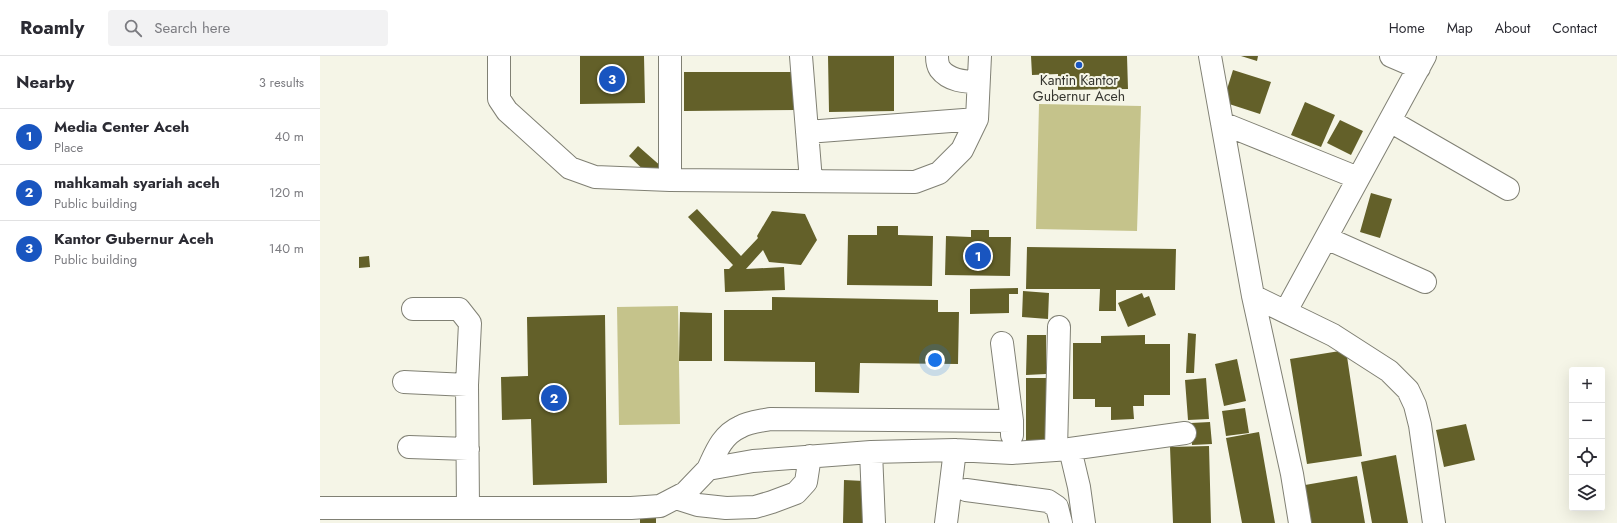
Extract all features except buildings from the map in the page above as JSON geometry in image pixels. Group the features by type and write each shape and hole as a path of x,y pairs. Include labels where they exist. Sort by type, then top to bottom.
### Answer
{"street":[{"path":"499,56 499,99 507,112 570,168 595,177 670,180 915,182 939,174 962,150 977,119 980,56"},
{"path":"670,56 670,180"},
{"path":"801,56 811,181"},
{"path":"937,56 939,68 950,76 961,82 978,82"},
{"path":"1210,56 1254,296 1292,474 1300,523"},
{"path":"1286,311 1422,62 1391,56"},
{"path":"807,132 977,119"},
{"path":"1390,121 1508,189"},
{"path":"1222,123 1358,178"},
{"path":"1326,238 1426,282"},
{"path":"1254,296 1333,335 1389,371 1408,390 1415,405 1420,425 1434,523"},
{"path":"413,309 459,309 470,322 467,385 468,508"},
{"path":"1059,327 1063,449 1079,487 1084,523"},
{"path":"1002,343 1012,421 1012,453"},
{"path":"404,382 467,385"},
{"path":"320,508 631,508 660,506 685,493 708,469 724,438 740,426 770,419 1012,421"},
{"path":"708,469 753,461 871,452 963,450 1012,453 1063,449 1185,433"},
{"path":"409,447 468,449"},
{"path":"961,523 966,490 963,450"},
{"path":"946,523 963,450"},
{"path":"871,452 874,523"},
{"path":"676,498 698,505 726,508 755,507 772,502 796,493 806,482 810,456"},
{"path":"966,490 1048,501 1057,507 1061,523"}],"shaded area":[{"path":"1039,104 1141,106 1137,231 1036,229"},
{"path":"678,306 680,424 619,425 617,307"}],"place":[{"name":"Kantin Kantor Gubernur Aceh","path":"1079,65"},
{"name":"Kantor Gubernur Aceh","path":"612,79"},
{"name":"Media Center Aceh","path":"978,256"},
{"name":"mahkamah syariah aceh","path":"554,398"}]}
